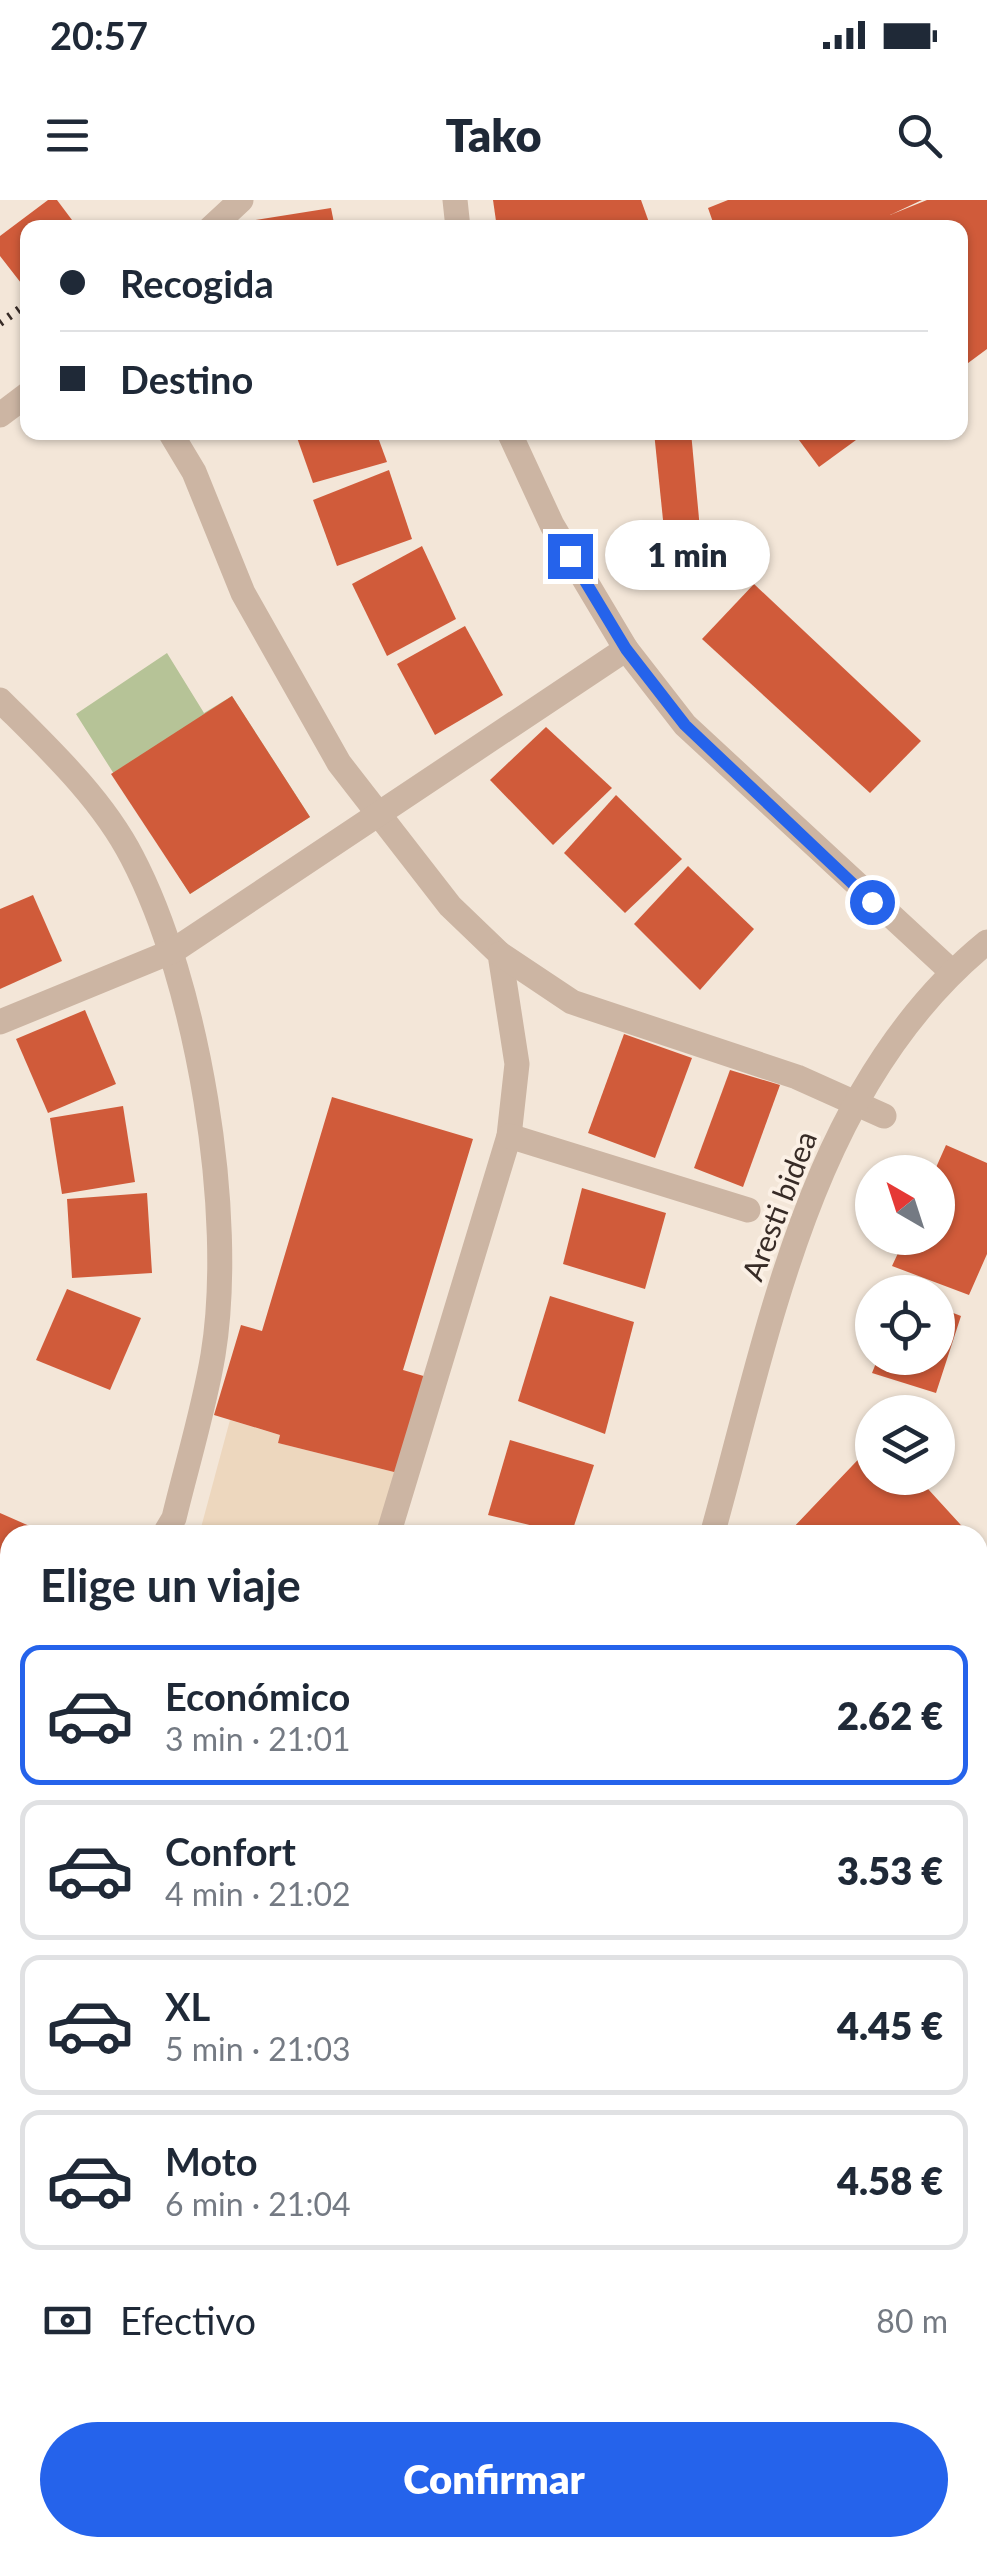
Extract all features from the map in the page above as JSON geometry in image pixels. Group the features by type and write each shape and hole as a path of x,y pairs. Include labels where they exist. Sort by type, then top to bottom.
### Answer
{"street":[{"path":"219,220 240,200"},
{"path":"175,440 194,472 242,593 293,687 378,816 450,906 500,954 572,1002 857,1101 884,1116"},
{"path":"513,440 552,525 626,649 685,725 951,971"},
{"path":"0,1022 173,951 626,649"},
{"path":"0,700 69,770 131,854 173,951 202,1080 220,1246 213,1354 170,1525"},
{"name":"Aresti bidea","path":"715,1525 790,1258 857,1101 881,1057 951,971 987,942"},
{"path":"391,1525 509,1136 518,1064 500,954"},
{"path":"509,1136 748,1210"}],"green space":[{"path":"167,653 204,713 232,696 310,817 190,894 76,714"}],"shaded area":[{"path":"230,1420 280,1435 278,1443 398,1473 390,1525 202,1525"}],"building":[{"path":"48,200 57,200 72,220 21,220"},
{"path":"493,200 641,200 648,220 496,220"},
{"path":"728,200 922,200 890,215 927,200 987,200 987,349 968,363 968,220 712,220 708,208"},
{"path":"331,208 333,220 256,220"},
{"path":"20,221 20,282 0,256 0,236"},
{"path":"298,440 379,440 387,462 313,483"},
{"path":"655,440 692,440 703,562 670,588"},
{"path":"799,440 856,440 819,467"},
{"path":"389,470 412,539 337,566 313,500"},
{"path":"422,546 456,619 387,656 352,584"},
{"path":"754,584 921,741 870,793 702,639"},
{"path":"465,626 503,695 435,735 397,664"},
{"path":"232,696 310,817 190,894 111,774"},
{"path":"546,727 612,788 553,845 490,780"},
{"path":"616,795 682,859 625,913 564,853"},
{"path":"688,866 754,929 700,990 634,924"},
{"path":"33,895 62,961 0,989 0,909"},
{"path":"85,1010 116,1084 48,1113 16,1039"},
{"path":"624,1034 692,1058 655,1158 588,1133"},
{"path":"730,1070 780,1085 743,1187 694,1168"},
{"path":"332,1097 473,1139 403,1370 427,1377 398,1473 278,1443 280,1435 214,1415 241,1325 262,1331"},
{"path":"123,1106 135,1182 62,1194 50,1118"},
{"path":"946,1145 987,1163 987,1254 969,1295 955,1290 955,1275 916,1275 892,1266 897,1255 955,1255 955,1155 942,1155"},
{"path":"582,1188 666,1213 645,1289 563,1264"},
{"path":"147,1193 152,1273 72,1278 67,1199"},
{"path":"67,1289 141,1318 110,1390 36,1360"},
{"path":"550,1296 634,1322 605,1434 518,1401"},
{"path":"878,1375 942,1375 936,1393"},
{"path":"510,1440 594,1465 574,1525 530,1525 488,1515"},
{"path":"855,1463 855,1495 934,1495 961,1525 796,1525"},
{"path":"0,1513 27,1525 0,1525"}],"railway":[{"path":"0,323 20,309"}],"route":[{"path":"570,556 626,649 685,725 872,902"}]}
